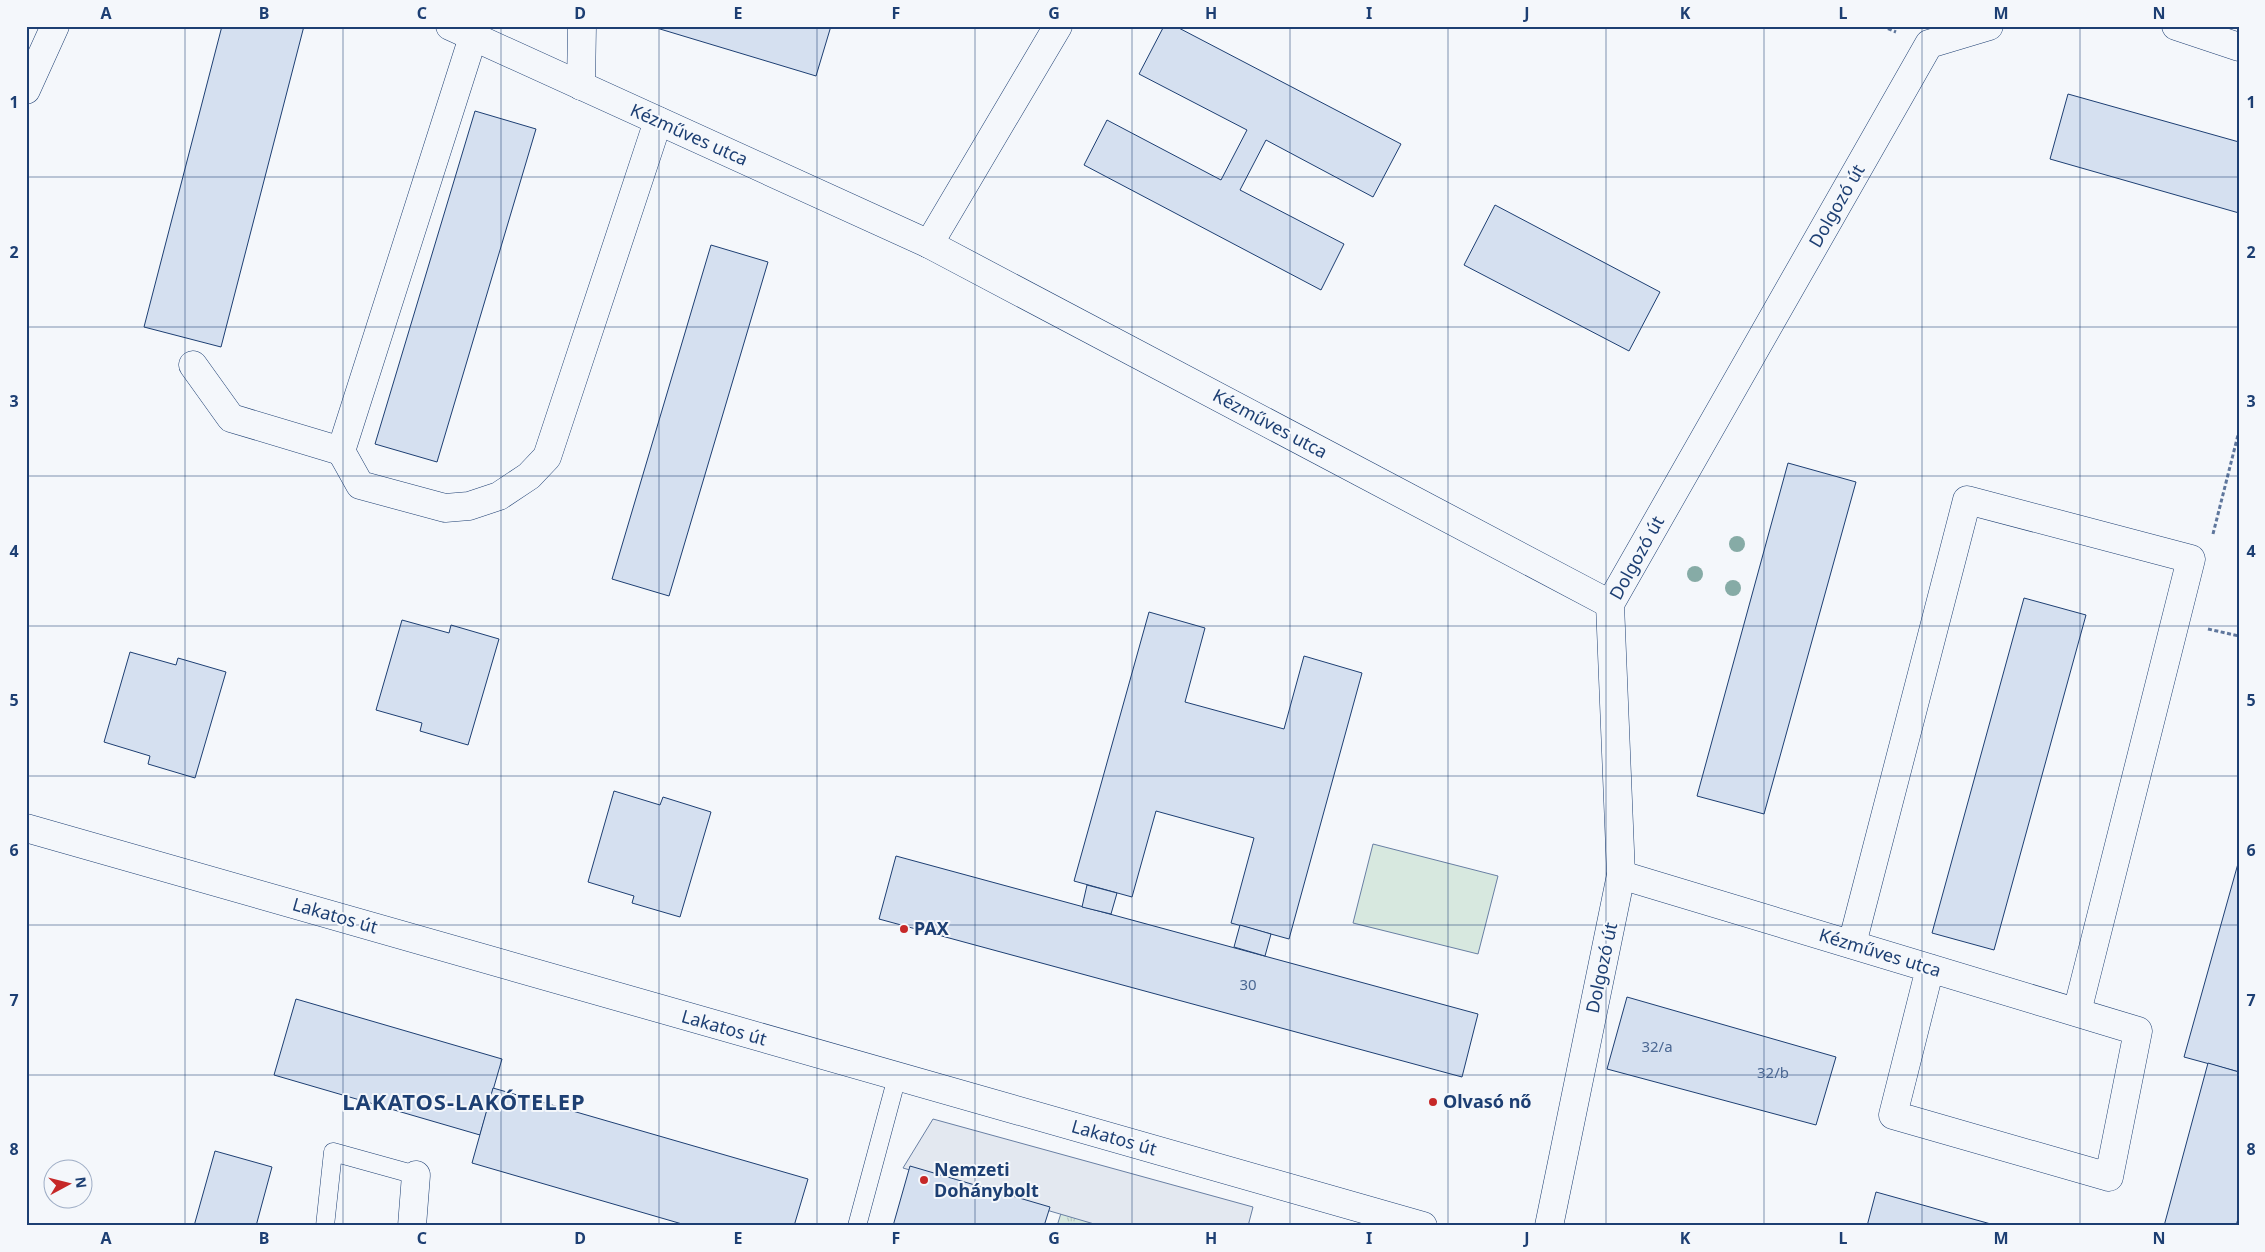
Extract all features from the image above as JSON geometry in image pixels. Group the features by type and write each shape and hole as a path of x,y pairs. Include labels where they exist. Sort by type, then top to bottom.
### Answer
{"street":[{"path":"26,90 55,26"},
{"path":"581,86 582,26"},
{"path":"929,244 1058,26"},
{"name":"Dolgozó út","path":"1549,1226 1621,875 1610,604 1929,44 1989,26"},
{"path":"2176,26 2239,47"},
{"path":"341,451 461,32"},
{"name":"Kézműves utca","path":"461,32 929,244 1610,604"},
{"path":"193,365 231,418 341,451 360,485 445,508 469,506 499,496 529,476 547,457 658,121"},
{"path":"1852,944 1967,500 2192,560 2077,1012"},
{"name":"Lakatos út","path":"26,828 1423,1226"},
{"name":"Kézműves utca","path":"1621,875 1852,944 2138,1031 2109,1177 1893,1115 1930,968"},
{"path":"412,1226 416,1175"}],"lane":[{"path":"857,1226 897,1077"},
{"path":"325,1226 333,1152 416,1175"}],"path":[{"path":"2192,560 2209,548 2239,430"}],"green space":[{"path":"1373,844 1498,876 1478,954 1353,923"},
{"path":"1062,1210 1116,1226 1057,1226"}],"shaded area":[{"path":"933,1119 1253,1207 1248,1226 1101,1226 903,1168"}],"building":[{"path":"222,26 304,26 221,347 144,327"},
{"path":"650,26 831,26 816,76"},
{"path":"1164,26 1175,26 1401,144 1373,197 1266,140 1240,190 1344,244 1321,290 1084,165 1107,120 1221,180 1247,130 1139,74"},
{"path":"2068,94 2239,142 2239,213 2050,159"},
{"path":"475,111 536,129 437,462 375,444"},
{"path":"1495,205 1660,292 1629,351 1464,265"},
{"path":"711,245 768,262 669,596 612,579"},
{"path":"1788,463 1856,482 1764,814 1697,796"},
{"path":"2024,598 2086,615 1994,950 1932,933"},
{"path":"1149,612 1205,628 1185,702 1284,729 1304,656 1362,673 1289,939 1231,923 1254,838 1156,811 1132,897 1074,881"},
{"path":"402,620 449,633 451,625 499,639 468,745 420,731 422,723 376,710"},
{"path":"130,652 176,665 178,658 226,672 195,778 148,764 150,756 104,742"},
{"path":"614,791 660,805 663,797 711,812 680,917 632,903 634,896 588,882"},
{"path":"896,856 1478,1014 1462,1077 879,919"},
{"path":"2239,860 2239,1072 2184,1057"},
{"path":"1087,885 1117,893 1111,914 1082,907"},
{"path":"1240,925 1271,934 1265,956 1234,947"},
{"path":"1627,997 1836,1057 1816,1125 1607,1069"},
{"path":"296,999 502,1059 480,1135 274,1075"},
{"path":"2208,1063 2239,1072 2239,1215 2236,1226 2164,1226"},
{"path":"493,1088 808,1179 794,1226 689,1226 472,1163"},
{"path":"215,1151 272,1167 256,1226 194,1226"},
{"path":"910,1166 1050,1207 1044,1226 893,1226"},
{"path":"1876,1192 1998,1226 1867,1226"}],"place":[{"name":"PAX","path":"904,929"},
{"name":"Olvasó nő","path":"1433,1102"},
{"name":"Nemzeti Dohánybolt","path":"924,1180"}],"district":[{"name":"LAKATOS-LAKÓTELEP","path":"464,1102"}]}
